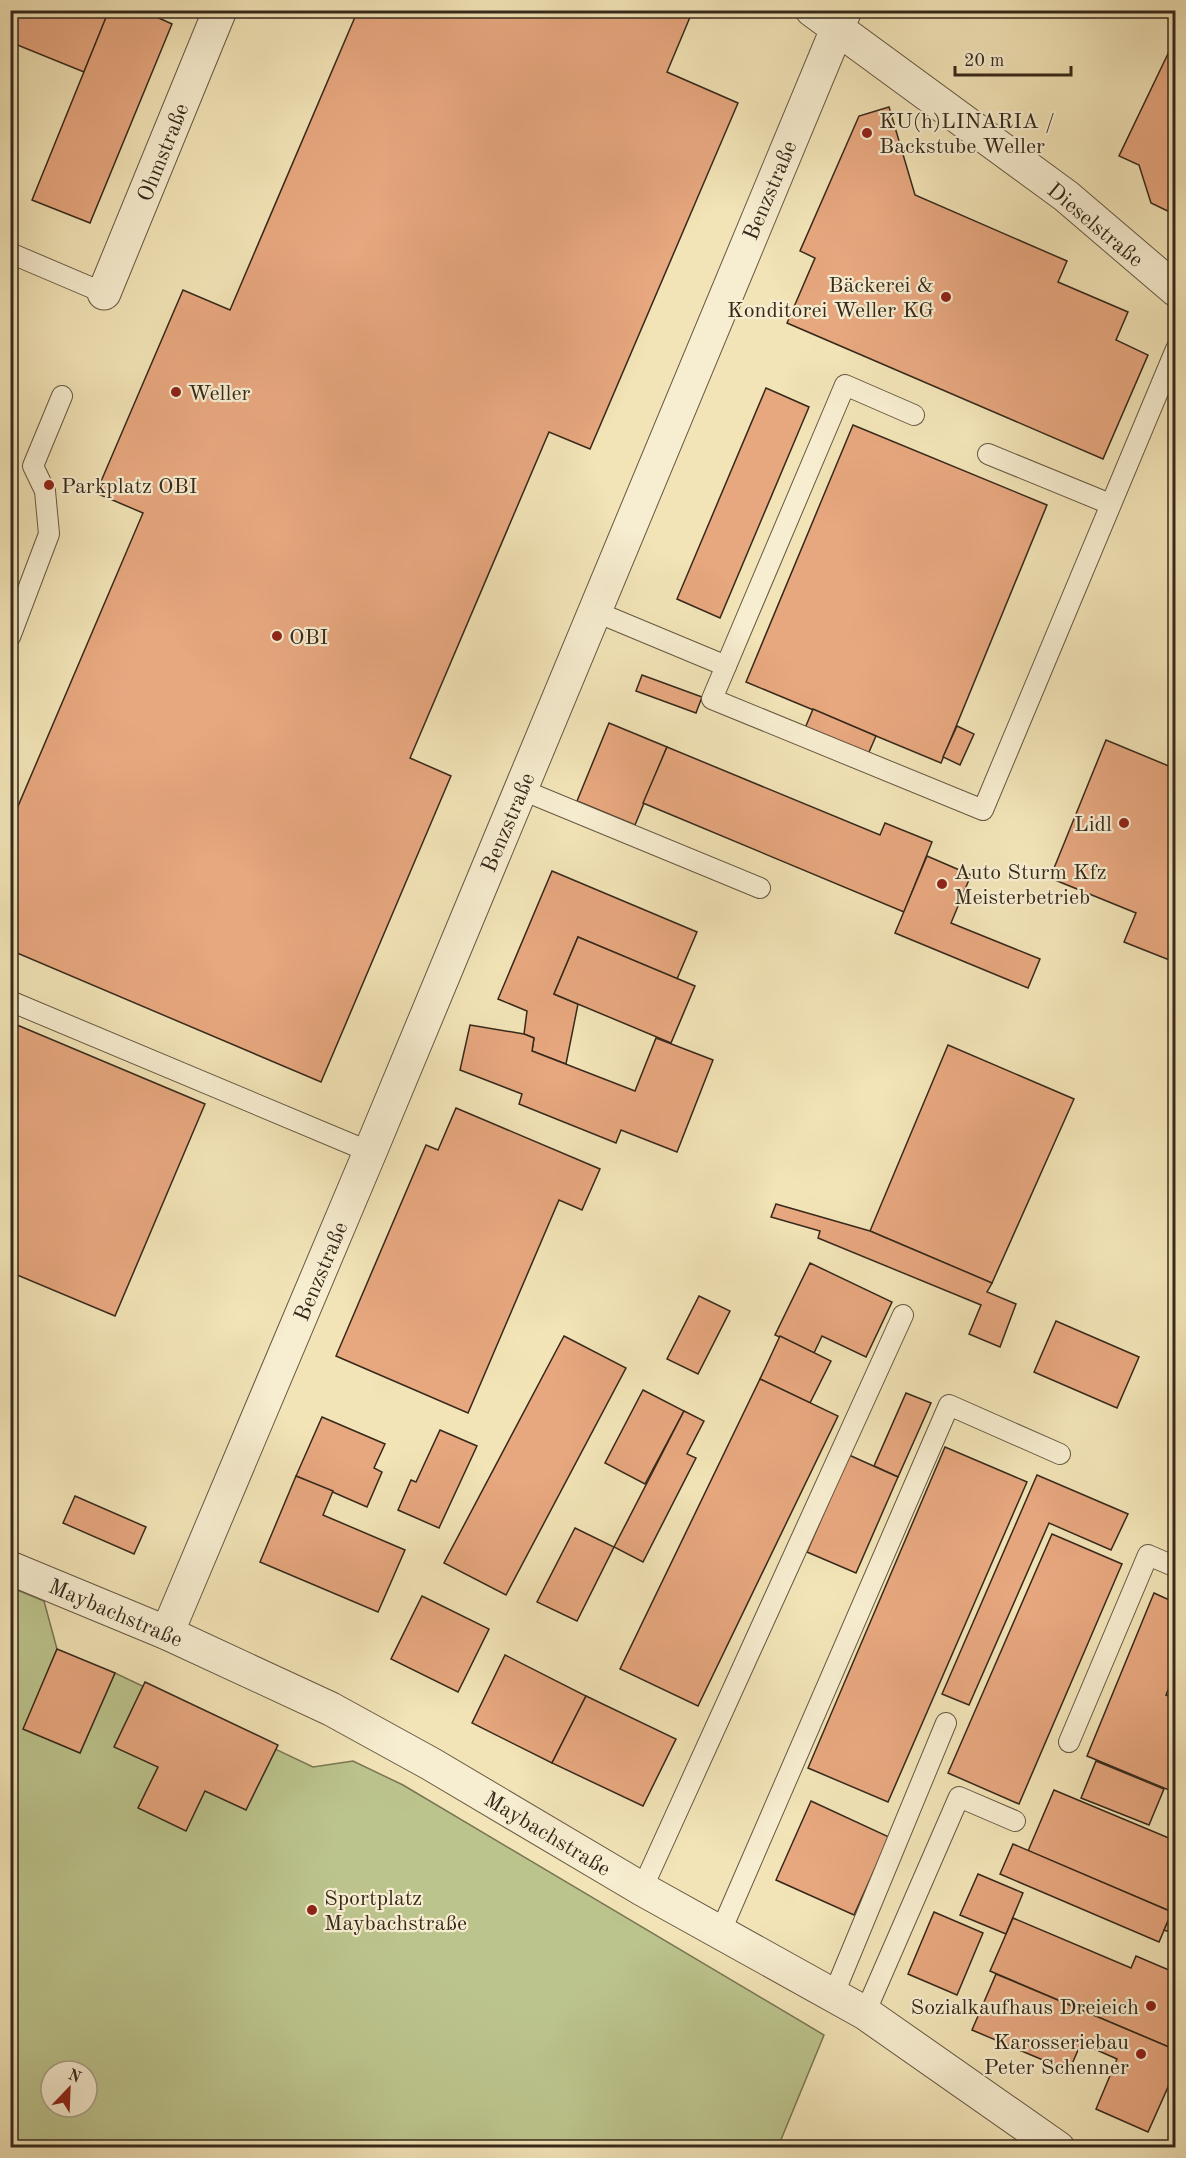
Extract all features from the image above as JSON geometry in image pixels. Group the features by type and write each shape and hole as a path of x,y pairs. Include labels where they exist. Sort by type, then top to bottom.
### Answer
{"street":[{"name":"Ohmstraße","path":"104,293 220,10"},
{"name":"Dieselstraße","path":"831,16 1066,196 1176,290"},
{"name":"Benzstraße","path":"167,1633 370,1152 594,611 831,16"},
{"name":"Maybachstraße","path":"10,1568 167,1633 331,1709 431,1764 642,1889 865,2013 1058,2148"}],"lane":[{"path":"10,253 104,293"},
{"path":"914,415 845,386 712,699 983,810 1176,349"},
{"path":"10,637 49,534 45,491 33,466 62,396"},
{"path":"988,454 1110,504"},
{"path":"594,611 726,666"},
{"path":"520,789 760,888"},
{"path":"10,1001 370,1152"},
{"path":"642,1889 903,1315"},
{"path":"720,1933 949,1406 1060,1454"},
{"path":"1069,1742 1148,1555 1176,1567"},
{"path":"833,1996 946,1723"},
{"path":"865,2013 959,1797 1015,1821"}],"green space":[{"name":"Sportplatz Maybachstraße","path":"10,1587 44,1601 57,1649 24,1729 80,1753 115,1673 313,1767 353,1761 403,1785 824,2035 778,2147 11,2147"}],"building":[{"path":"10,10 102,10 108,13 84,72 10,42"},
{"path":"109,10 141,10 172,24 90,223 32,200"},
{"name":"OBI","path":"358,10 693,10 667,72 738,103 590,449 549,432 410,758 451,776 321,1082 10,950 10,825 143,513 96,493 183,290 230,310"},
{"path":"1176,37 1176,215 1151,203 1139,165 1119,156"},
{"name":"Bäckerei & Konditorei Weller KG","path":"889,107 915,195 1067,261 1058,282 1128,312 1116,340 1148,355 1103,459 787,323 815,258 800,251 859,116"},
{"path":"766,388 809,407 720,618 677,599"},
{"path":"853,425 1047,505 941,763 746,682"},
{"path":"642,675 702,697 696,713 636,691"},
{"path":"813,709 876,736 866,759 803,733"},
{"path":"609,723 667,747 635,825 577,801"},
{"path":"957,726 974,734 960,765 943,757"},
{"name":"Lidl","path":"1106,740 1176,769 1176,952 1172,961 1124,942 1136,913 1050,878"},
{"path":"667,747 880,835 885,823 932,842 904,912 643,803"},
{"path":"927,856 971,875 951,923 1040,959 1028,988 895,933"},
{"path":"552,871 697,932 677,979 578,937 554,994 578,1004 566,1064 532,1051 534,1038 524,1034 527,1011 498,999"},
{"path":"578,937 695,986 671,1043 554,994"},
{"path":"10,1022 205,1104 115,1316 10,1272"},
{"path":"470,1025 524,1034 534,1038 532,1051 635,1091 656,1038 713,1060 677,1152 621,1130 616,1143 519,1104 522,1094 460,1070"},
{"path":"948,1045 1074,1099 992,1283 870,1231"},
{"path":"456,1108 600,1169 582,1210 559,1200 468,1413 336,1356 426,1145 438,1150"},
{"path":"776,1204 870,1231 992,1283 987,1292 1016,1304 1000,1347 969,1334 981,1305 818,1238 820,1231 771,1217"},
{"path":"810,1263 892,1302 866,1357 822,1336 814,1353 775,1335"},
{"path":"699,1296 730,1311 698,1374 667,1359"},
{"path":"1056,1321 1139,1357 1117,1408 1034,1372"},
{"path":"564,1336 626,1368 506,1595 444,1563"},
{"path":"780,1336 831,1361 810,1403 760,1379"},
{"path":"760,1379 838,1416 698,1706 620,1669"},
{"path":"643,1390 684,1411 645,1484 605,1463"},
{"path":"906,1393 931,1403 898,1477 874,1466"},
{"path":"684,1411 704,1421 687,1454 696,1458 643,1562 614,1547"},
{"path":"322,1417 385,1444 374,1468 382,1472 367,1507 296,1476"},
{"path":"440,1430 477,1446 439,1528 398,1510 411,1480 416,1482"},
{"path":"945,1447 1027,1482 888,1802 808,1768"},
{"path":"849,1455 898,1477 856,1573 807,1552"},
{"path":"1037,1475 1128,1514 1111,1550 1049,1523 969,1705 942,1694"},
{"path":"296,1476 333,1491 323,1515 405,1550 378,1612 260,1562"},
{"path":"75,1496 146,1527 134,1554 63,1523"},
{"path":"575,1528 614,1547 577,1621 537,1602"},
{"path":"1052,1534 1122,1564 1019,1804 948,1773"},
{"path":"1154,1593 1176,1603 1176,1670 1166,1695 1176,1699 1176,1793 1087,1756"},
{"path":"422,1596 489,1629 458,1692 391,1659"},
{"path":"57,1649 115,1673 80,1753 23,1729"},
{"path":"505,1655 586,1696 552,1763 472,1723"},
{"path":"145,1682 278,1745 246,1810 205,1791 186,1831 138,1808 158,1767 114,1747"},
{"path":"586,1696 676,1739 643,1806 552,1763"},
{"path":"1096,1761 1164,1789 1149,1825 1081,1798"},
{"path":"1054,1790 1176,1841 1176,1903 1172,1912 1028,1851"},
{"path":"811,1801 889,1837 854,1915 776,1880"},
{"path":"1013,1844 1172,1912 1159,1942 1000,1874"},
{"path":"978,1874 1023,1893 1006,1934 960,1915"},
{"path":"1176,1903 1176,1934 1164,1930"},
{"path":"934,1912 983,1933 957,1995 908,1974"},
{"path":"1013,1918 1131,1968 1136,1956 1176,1973 1176,2050 990,1971"},
{"name":"Karosseriebau Peter Schenner","path":"996,1974 1176,2050 1176,2069 1148,2132 1096,2109 1117,2059 1081,2043 1069,2071 972,2030"}],"place":[{"name":"KU(h)LINARIA / Backstube Weller","path":"867,133"},
{"name":"Bäckerei & Konditorei Weller KG","path":"946,297"},
{"name":"Weller","path":"176,392"},
{"name":"Parkplatz OBI","path":"49,485"},
{"name":"OBI","path":"277,636"},
{"name":"Lidl","path":"1124,823"},
{"name":"Auto Sturm Kfz Meisterbetrieb","path":"942,884"},
{"name":"Sportplatz Maybachstraße","path":"312,1910"},
{"name":"Sozialkaufhaus Dreieich","path":"1151,2006"},
{"name":"Karosseriebau Peter Schenner","path":"1141,2054"}]}
